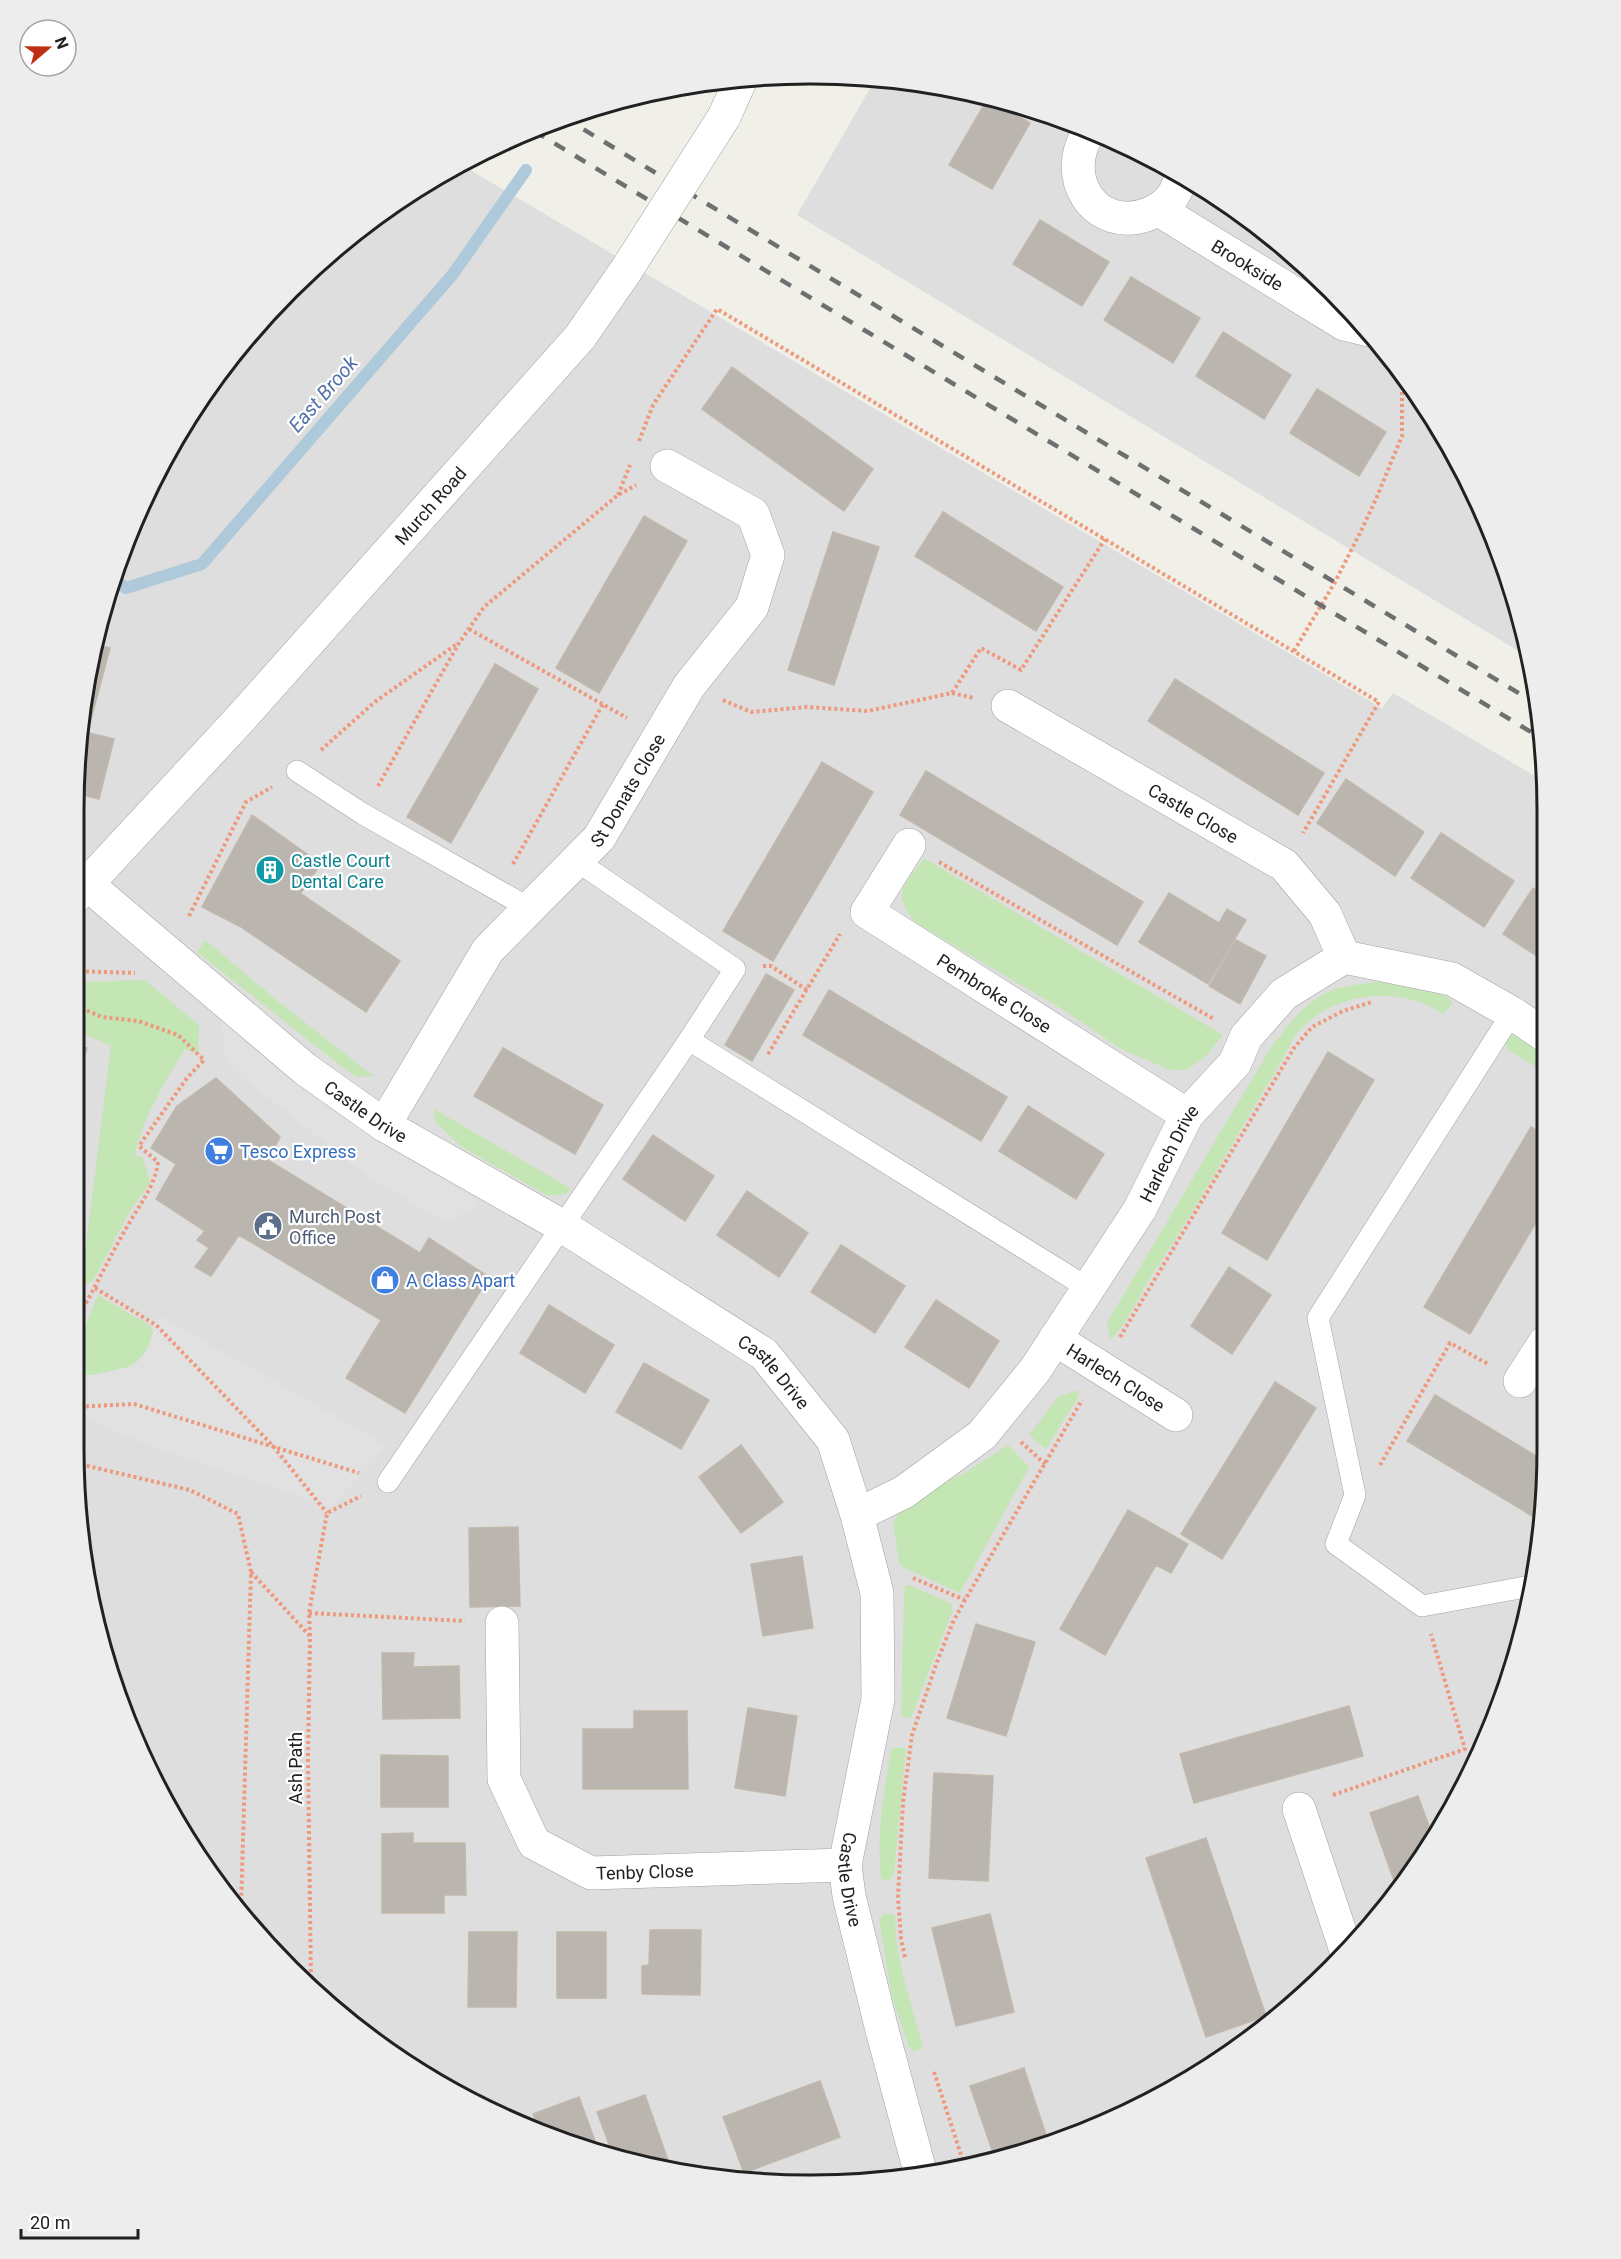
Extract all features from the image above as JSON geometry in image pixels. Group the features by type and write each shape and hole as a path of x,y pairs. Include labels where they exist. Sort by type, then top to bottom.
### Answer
{"street":[{"name":"Murch Road","path":"84,886 241,718 580,337 625,272 724,117 737,88"},
{"path":"1085,138 1077,160 1078,178 1088,198 1101,210 1118,217 1136,218 1159,210 1173,195 1178,184"},
{"name":"Brookside","path":"1159,210 1344,324 1352,326"},
{"name":"St Donats Close","path":"384,1125 488,950 600,838 689,686 752,607 768,555 753,514 667,466"},
{"name":"Castle Close","path":"1008,706 1284,865 1325,914 1344,957"},
{"path":"867,912 909,845"},
{"name":"Castle Drive","path":"84,897 305,1069 384,1125 562,1226 764,1354 833,1440 857,1515 877,1593 878,1699 845,1865 849,1896 919,2167"},
{"name":"Pembroke Close","path":"867,912 1187,1115"},
{"path":"1344,957 1452,979 1537,1030"},
{"name":"Harlech Drive","path":"857,1515 904,1492 982,1435 1035,1370 1140,1209 1187,1115 1235,1063 1246,1037 1284,994 1344,957"},
{"name":"Harlech Close","path":"1055,1339 1176,1415"},
{"path":"1520,1381 1537,1354"},
{"name":"Tenby Close","path":"502,1623 504,1779 534,1844 591,1873 845,1865"},
{"path":"1299,1809 1343,1942"}],"lane":[{"path":"297,771 363,814 529,908"},
{"path":"388,1482 735,969 578,861"},
{"path":"1512,1013 1318,1318 1355,1496 1336,1544 1422,1606 1523,1587"},
{"path":"689,1040 1088,1288"}],"path":[{"path":"637,445 653,405 717,309 1379,702 1284,865"},
{"path":"1294,651 1335,582 1360,533 1402,436 1402,389"},
{"path":"618,495 634,455"},
{"path":"363,814 459,643 484,607 618,495 667,466"},
{"path":"689,686 751,712 807,707 868,711 952,693 981,648 1021,670 1105,539"},
{"path":"469,628 660,736"},
{"path":"189,916 246,802 297,771 376,701 459,643"},
{"path":"498,891 603,704"},
{"path":"909,845 1246,1037"},
{"path":"753,1079 847,922 867,912"},
{"path":"735,969 749,966 771,966 807,990"},
{"path":"84,971 138,973"},
{"path":"907,1967 901,1939 898,1897 904,1793 912,1735 953,1622 1101,1368 1294,1048 1312,1027 1343,1011 1376,1001"},
{"path":"84,1009 102,1017 138,1021 178,1035 204,1060 187,1078 139,1146 158,1162 156,1178 84,1307"},
{"path":"95,1288 156,1325 273,1446 327,1513 388,1482"},
{"path":"1355,1496 1380,1465 1450,1343 1520,1381"},
{"path":"84,1406 134,1404 388,1482"},
{"path":"85,1465 190,1490 238,1514 251,1572 241,1900"},
{"name":"Ash Path","path":"311,1975 309,1613 327,1513"},
{"path":"868,1559 965,1600"},
{"path":"251,1572 310,1636"},
{"path":"1299,1809 1350,1787 1465,1749 1422,1606"},
{"path":"309,1613 502,1623"},
{"path":"934,2072 962,2159"}],"shaded area":[{"path":"871,87 952,98 999,109 1089,139 1174,181 1214,206 1290,264 1357,331 1387,368 1440,447 1462,489 1482,532 1498,577 1519,651 797,215"},
{"path":"469,169 1382,708 1393,693 1536,776 1537,1448 1531,1543 1512,1637 1498,1682 1482,1727 1440,1812 1387,1891 1357,1928 1290,1995 1214,2053 1174,2078 1089,2120 1044,2136 999,2150 905,2169 810,2175 763,2173 716,2169 622,2150 532,2120 489,2100 447,2078 368,2025 331,1995 264,1928 206,1852 181,1812 139,1727 109,1637 90,1543 86,1496 84,1448 84,810 90,716 109,622 139,532 181,447 234,368 264,331 331,264 407,206"},
{"path":"221,1018 248,1043 333,1111 482,1205 448,1220 437,1218 366,1175 242,1077 226,1061"},
{"path":"160,1316 388,1446 331,1507 157,1449 84,1418 84,1375 133,1366 144,1356"}],"green space":[{"path":"924,858 1223,1035 1207,1055 1187,1070 1170,1070 1121,1049 1065,1011 916,923 908,912 902,896 906,883"},
{"path":"205,940 373,1076 358,1077 351,1074 197,952"},
{"path":"145,980 199,1025 198,1054 185,1049 155,1101 142,1130 135,1156 143,1157 150,1183 129,1213 93,1281 84,1285 84,1262 111,1046 84,1034 84,982"},
{"path":"1377,982 1425,988 1443,995 1451,1000 1452,1004 1443,1014 1425,1004 1406,998 1365,997 1326,1010 1309,1021 1293,1038 1197,1204 1127,1318 1110,1340 1107,1323 1272,1046 1299,1013 1325,993 1335,989"},
{"path":"1513,1033 1537,1047 1537,1067 1508,1050 1502,1039"},
{"path":"434,1109 570,1188 567,1194 548,1196 462,1147 435,1122"},
{"path":"98,1295 151,1326 153,1333 150,1344 136,1362 107,1374 84,1375 84,1329"},
{"path":"1079,1390 1079,1396 1046,1449 1029,1435 1059,1396"},
{"path":"1008,1445 1029,1467 960,1593 903,1567 899,1562 893,1523 902,1506 919,1494 963,1474"},
{"path":"910,1585 952,1604 952,1612 911,1718 901,1716 904,1594 905,1586"},
{"path":"898,1747 906,1749 894,1875 889,1880 881,1879 880,1830 891,1749"},
{"path":"885,1913 895,1915 901,1965 923,2047 914,2052 909,2047 892,1997 879,1919"}],"building":[{"path":"984,105 1015,114 1030,123 992,189 949,165"},
{"path":"1040,220 1109,262 1082,306 1013,264"},
{"path":"1131,277 1200,318 1173,363 1104,320"},
{"path":"1223,332 1291,375 1264,419 1196,376"},
{"path":"732,367 873,469 844,511 702,409"},
{"path":"1317,389 1386,432 1359,476 1290,433"},
{"path":"943,512 1063,587 1036,631 915,556"},
{"path":"644,516 687,541 599,693 556,668"},
{"path":"833,532 879,547 834,685 788,670"},
{"path":"103,646 110,648 89,727"},
{"path":"495,664 538,689 451,843 407,817"},
{"path":"1175,679 1324,773 1298,815 1148,721"},
{"path":"89,733 114,739 99,799 85,795"},
{"path":"822,762 873,792 773,961 723,931"},
{"path":"926,771 1143,902 1117,945 900,815"},
{"path":"1346,779 1424,832 1395,876 1317,823"},
{"name":"Castle Court Dental Care","path":"252,815 321,864 301,893 275,876 241,927 202,907"},
{"path":"1441,833 1514,881 1484,927 1411,878"},
{"path":"275,876 400,961 366,1012 241,927"},
{"path":"1533,888 1537,891 1537,956 1503,934"},
{"path":"1169,893 1219,923 1227,909 1246,920 1208,984 1139,942"},
{"path":"1236,940 1266,956 1240,1004 1209,986"},
{"path":"766,974 794,990 752,1061 725,1045"},
{"path":"829,990 1007,1097 981,1141 803,1035"},
{"path":"503,1048 603,1105 575,1154 474,1096"},
{"path":"1328,1052 1374,1080 1267,1260 1222,1233"},
{"path":"216,1078 280,1137 268,1160 420,1253 429,1238 489,1277 405,1413 346,1378 381,1320 239,1235 211,1276 195,1267 209,1248 197,1240 205,1231 156,1199 176,1164 151,1148 177,1106"},
{"path":"1028,1106 1104,1154 1076,1199 999,1151"},
{"path":"1531,1127 1537,1131 1537,1221 1470,1334 1424,1307"},
{"path":"653,1135 714,1176 685,1221 623,1179"},
{"path":"747,1191 808,1233 779,1277 717,1235"},
{"path":"841,1245 905,1286 875,1333 811,1292"},
{"path":"1229,1267 1271,1295 1232,1354 1191,1326"},
{"path":"936,1300 999,1341 969,1388 905,1347"},
{"path":"549,1305 614,1345 585,1393 520,1353"},
{"path":"644,1363 709,1400 681,1449 616,1412"},
{"path":"1275,1382 1316,1408 1222,1559 1181,1534"},
{"path":"1435,1395 1537,1456 1533,1517 1407,1441"},
{"path":"741,1445 783,1502 741,1533 699,1477"},
{"path":"1128,1510 1188,1544 1171,1573 1156,1565 1105,1655 1060,1629"},
{"path":"518,1527 520,1606 470,1607 469,1528"},
{"path":"802,1556 813,1628 763,1636 751,1564"},
{"path":"976,1624 1035,1642 1006,1736 947,1718"},
{"path":"382,1653 414,1653 413,1667 459,1666 460,1718 383,1719"},
{"path":"1349,1706 1363,1756 1194,1803 1180,1754"},
{"path":"748,1708 797,1716 785,1796 735,1788"},
{"path":"634,1711 687,1711 688,1789 583,1789 583,1729 634,1729"},
{"path":"381,1755 448,1756 448,1807 381,1807"},
{"path":"934,1773 993,1776 988,1881 929,1878"},
{"path":"1418,1796 1430,1828 1394,1881 1370,1813"},
{"path":"413,1833 413,1843 465,1843 466,1895 444,1895 444,1913 382,1913 382,1834"},
{"path":"1206,1838 1266,2015 1263,2017 1206,2037 1146,1858"},
{"path":"990,1914 1014,2012 956,2026 932,1928"},
{"path":"650,1930 701,1930 700,1995 642,1994 642,1966 649,1965"},
{"path":"469,1932 517,1932 516,2007 468,2007"},
{"path":"557,1932 606,1932 606,1998 557,1998"},
{"path":"1024,2068 1046,2135 992,2152 970,2086"},
{"path":"820,2081 840,2137 743,2171 723,2117"},
{"path":"645,2095 668,2161 610,2146 597,2112"},
{"path":"579,2097 595,2142 536,2121 533,2114"}],"waterway":[{"name":"East Brook","path":"121,584 126,588 202,564 453,274 526,170"}],"railway":[{"path":"574,124 1528,699"},
{"path":"542,136 1532,733"}],"place":[{"name":"Castle Court Dental Care","path":"270,870"},
{"name":"Tesco Express","path":"219,1151"},
{"name":"Murch Post Office","path":"268,1226"},
{"name":"A Class Apart","path":"385,1280"}]}
